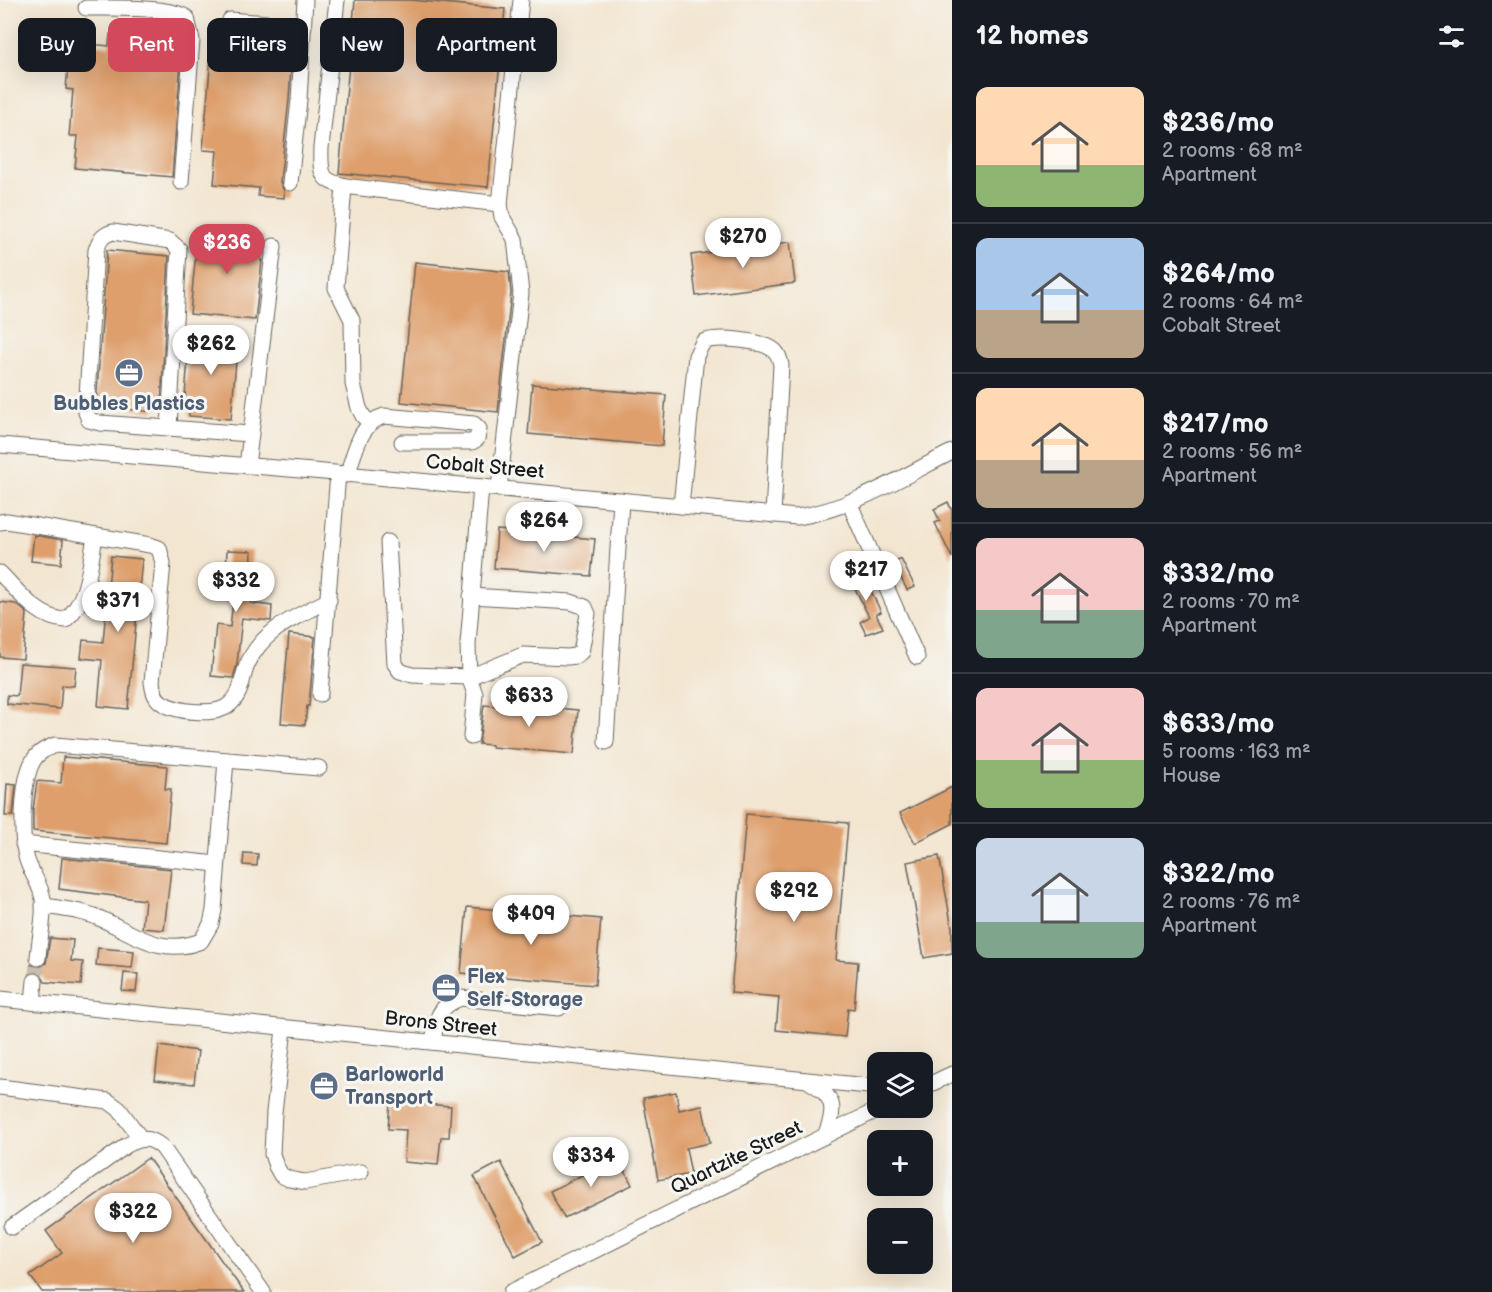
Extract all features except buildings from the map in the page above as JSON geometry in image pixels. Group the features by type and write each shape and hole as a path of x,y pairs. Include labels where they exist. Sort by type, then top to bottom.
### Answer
{"street":[{"path":"304,18 305,0"},
{"path":"337,0 320,168 322,175 344,186 500,204"},
{"path":"499,489 522,293 515,239 502,217 500,204 521,0"},
{"path":"87,8 154,5 183,14 189,23 191,33 181,182"},
{"path":"290,183 301,72"},
{"path":"344,186 336,288 352,320 353,384 359,408 369,423"},
{"path":"169,428 179,249 170,242 113,232 105,234 96,250 86,416 93,422 169,428 250,434"},
{"path":"247,466 274,246"},
{"path":"681,506 696,356 703,342 723,339 764,345 779,356 781,364 773,515"},
{"path":"320,694 343,474 369,423 384,416 474,424 479,429 477,439 472,442 402,442"},
{"name":"Cobalt Street","path":"0,445 343,474 797,517 815,514 849,502 952,452"},
{"path":"471,737 475,694 469,677 468,644 481,487"},
{"path":"606,742 621,500"},
{"path":"849,502 917,657"},
{"path":"0,522 7,521 156,546 162,554 163,563 152,682 153,692 159,701 171,707 210,713 219,711 230,704 239,693 247,664 266,637 279,625 329,600"},
{"path":"0,573 46,616 65,620 76,609 81,597 95,536"},
{"path":"388,542 395,664 400,671 412,675 469,677 523,655 568,657 579,654 583,648 588,614 585,607 571,603 471,596"},
{"path":"38,958 43,906 41,891 27,862 23,844 24,800 29,771 33,760 42,750 55,745 319,768"},
{"path":"43,906 70,909 95,917 150,943 186,946 201,941 212,924 226,760"},
{"path":"23,844 217,864"},
{"path":"33,1002 35,981"},
{"path":"433,1042 440,1011 448,1001 461,998 559,1008"},
{"name":"Brons Street","path":"0,999 867,1086"},
{"path":"284,1029 274,1112 272,1154 276,1166 281,1175 304,1182 361,1172"},
{"path":"933,1083 952,1074"},
{"path":"807,1080 824,1090 832,1105 832,1118 825,1136"},
{"path":"0,1087 108,1101 119,1109 141,1139"},
{"name":"Quartzite Street","path":"511,1292 867,1115"},
{"path":"12,1227 127,1145 141,1139 154,1140 162,1147 263,1292"}],"tunnel":[{"path":"35,981 38,958"}],"place":[{"name":"Bubbles Plastics","path":"129,373"},
{"name":"Flex Self-Storage","path":"446,988"},
{"name":"Barloworld Transport","path":"324,1086"}]}
